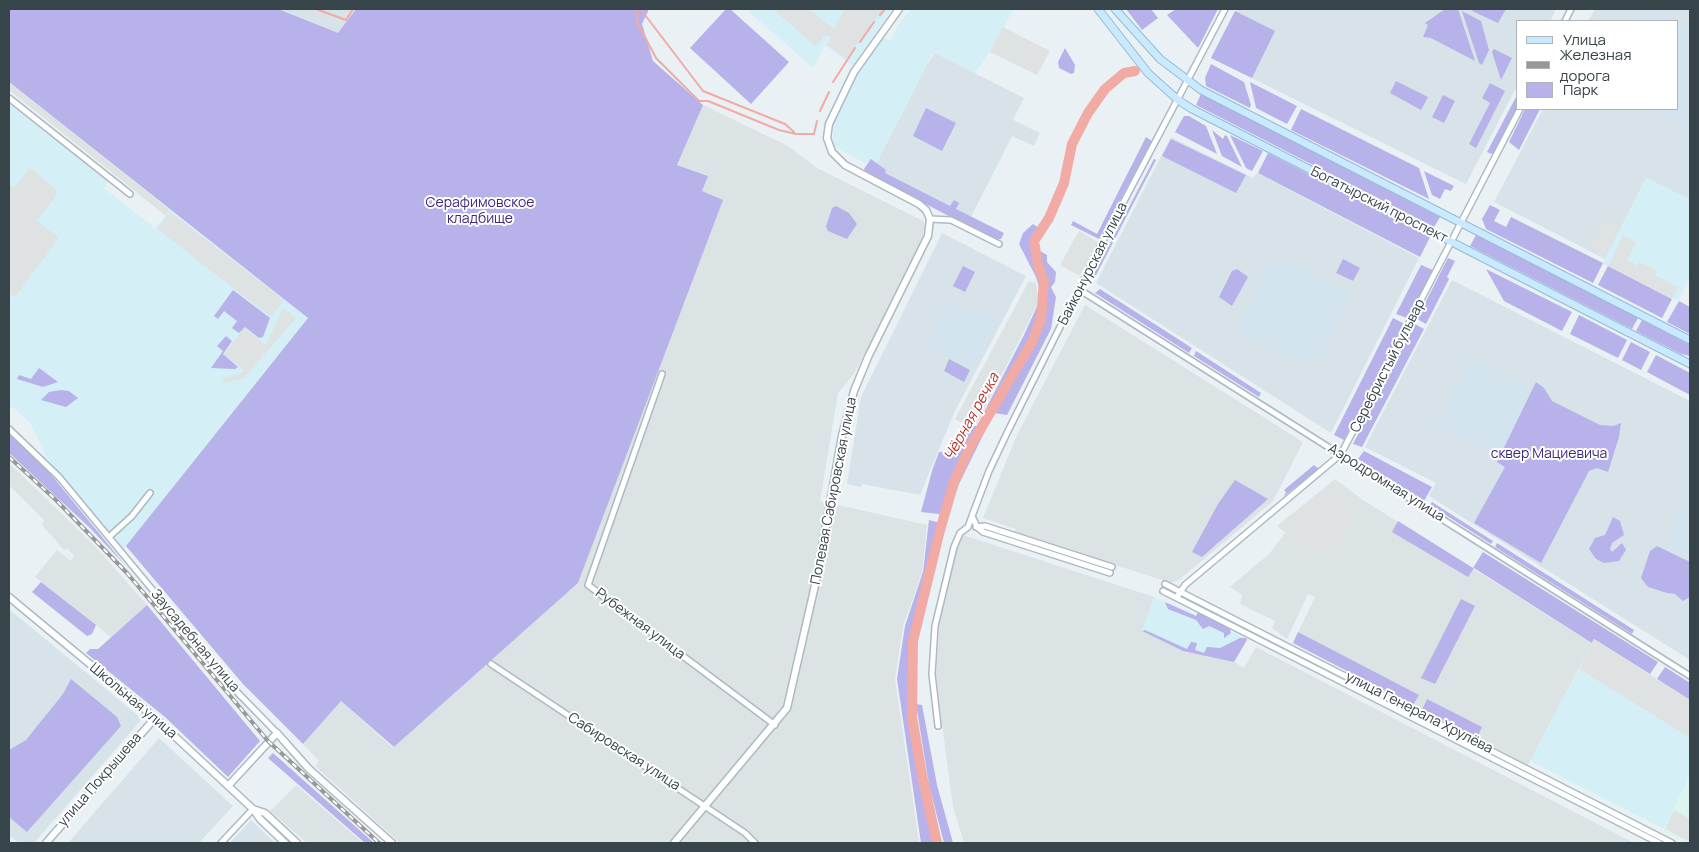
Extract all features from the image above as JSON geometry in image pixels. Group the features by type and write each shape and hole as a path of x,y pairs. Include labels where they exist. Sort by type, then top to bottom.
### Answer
{"main road":[{"name":"Богатырский проспект","path":"1098,9 1148,73 1178,100 1690,364"},
{"name":"Богатырский проспект","path":"1115,9 1146,45 1201,90 1690,340"}],"street":[{"path":"899,9 854,72 829,124 827,138 832,152 845,165 919,204 930,219 951,220 999,244"},
{"name":"Байконурская улица","path":"938,726 932,674 935,626 954,546 960,533 968,527 997,455 1101,245 1225,9"},
{"path":"9,98 130,194"},
{"name":"Серебристый бульвар","path":"1177,597 1180,591 1341,454 1519,110"},
{"name":"Полевая Сабировская улица","path":"674,843 774,725 789,702 816,581 842,436 854,391 868,357 925,245 930,219"},
{"name":"Аэродромная улица","path":"1080,290 1690,676"},
{"name":"Рубежная улица","path":"662,374 588,585 774,725"},
{"name":"Заусадебная улица","path":"9,429 60,477 238,692 309,769 392,843"},
{"path":"109,537 132,516 150,493"},
{"path":"972,516 983,532 1110,573"},
{"path":"968,527 976,524 985,526 1112,567"},
{"name":"улица Генерала Хрулёва","path":"1165,584 1672,843"},
{"name":"улица Генерала Хрулёва","path":"1163,591 1659,843"},
{"name":"Школьная улица","path":"9,597 155,718 253,809 260,820 284,843"},
{"name":"Сабировская улица","path":"490,664 745,833 755,843"},
{"name":"улица Покрышева","path":"46,843 155,718"},
{"path":"228,786 276,733"},
{"path":"221,843 253,809"},
{"name":"Школьная улица","path":"253,809 265,813 297,843"}],"shaded area":[{"path":"278,9 356,9 338,34"},
{"path":"746,9 892,9 853,66 825,45 813,68"},
{"path":"773,9 809,9 834,29 845,9 883,9 846,59 827,45 831,37 824,35 819,43 814,45"},
{"path":"911,9 1014,9 990,52 975,73 935,53 932,55 874,168 833,146 834,123 853,81 883,37 890,41 899,24"},
{"path":"1237,9 1556,9 1550,20 1516,20 1516,88 1466,184 1211,58"},
{"path":"1595,9 1690,9 1690,200 1646,178 1605,259 1494,202 1542,110 1679,110 1679,20 1589,20"},
{"path":"1644,9 1650,9 1673,20 1636,20"},
{"path":"1679,24 1690,29 1690,129 1654,110 1679,110"},
{"path":"1003,27 1050,51 1037,75 990,52"},
{"path":"935,53 1024,98 1013,120 1040,133 1034,146 1012,136 971,217 874,168 926,66"},
{"path":"9,82 170,210 166,216 9,90"},
{"path":"9,104 109,181 104,188 155,228 170,210 308,318 124,549 46,457 31,424 15,409 9,407"},
{"path":"703,105 788,146 817,168 923,221 925,226 921,243 854,374 838,393 820,501 927,525 922,573 903,626 895,679 919,843 400,843 315,766 319,761 303,744 341,701 393,748 578,583 722,200 702,191 707,175 677,165"},
{"path":"1171,137 1253,178 1257,173 1419,258 1331,433 1096,283"},
{"path":"30,168 56,189 56,196 37,221 59,238 15,297 9,293 9,185 14,188"},
{"path":"1646,178 1690,200 1690,276 1678,301 1603,263"},
{"path":"170,212 284,300 271,317 157,229"},
{"path":"1604,220 1618,228 1605,254 1590,247"},
{"path":"1079,231 1098,242 1080,276 1060,265"},
{"path":"942,233 1026,276 954,413 920,495 862,484 861,487 847,484 861,397"},
{"path":"1623,235 1636,242 1627,260 1637,266 1639,262 1657,271 1655,275 1678,287 1672,299 1608,266"},
{"path":"1271,260 1295,264 1349,292 1351,295 1320,356 1304,366 1240,333 1238,324"},
{"path":"1452,280 1690,401 1690,660 1429,496 1436,483 1365,447"},
{"path":"1029,281 1036,283 1038,297 1036,307 977,424 973,422 970,427 955,419"},
{"path":"949,301 972,313 975,309 999,321 974,370 926,346"},
{"path":"1085,305 1303,442 1273,501 1179,580 1171,583 1014,532 1016,529 983,518 1017,435"},
{"path":"283,308 296,318 243,379 224,383 223,378 240,374 244,370 224,354 244,328 266,345"},
{"path":"1471,358 1532,389 1499,456 1435,423"},
{"path":"9,463 94,545 147,605 111,637 35,577 57,550 71,561 74,556 67,548 64,550 42,525 44,520 9,485"},
{"path":"1335,479 1363,500 1334,560 1289,538 1290,536 1277,526"},
{"path":"1688,495 1690,496 1690,558 1663,544"},
{"path":"1363,500 1592,643 1528,765 1293,643 1315,597 1308,594 1287,639 1272,628 1275,621 1240,604 1242,595 1230,587 1269,554 1285,533 1334,559"},
{"path":"963,535 1154,597 1142,631 1183,651 1234,662 1244,668 1256,647 1634,843 964,843 953,807 936,677 940,613 958,544"},
{"path":"1154,597 1246,638 1234,662 1183,651 1142,631"},
{"path":"9,609 142,719 34,843 19,843 9,835"},
{"path":"1594,639 1690,700 1690,738 1579,669"},
{"path":"1579,669 1690,738 1690,776 1664,829 1530,761"},
{"path":"159,738 233,806 199,843 68,843"},
{"path":"1690,776 1690,843 1687,843 1663,831"},
{"path":"296,785 363,843 307,843 270,811"},
{"path":"1674,810 1690,819 1690,842 1665,829"},
{"path":"251,820 275,843 230,843"}],"green space":[{"name":"Серафимовское кладбище","path":"9,9 278,9 338,33 356,9 649,9 642,24 653,61 703,105 677,165 708,176 702,191 723,200 578,583 394,747 341,701 303,744 243,684 126,546 308,318 9,82"},
{"path":"726,9 730,9 789,62 751,104 690,48"},
{"path":"1126,9 1151,9 1158,18 1142,30"},
{"path":"1176,9 1218,9 1198,48 1167,15"},
{"path":"1445,9 1458,9 1475,61 1431,38 1423,37 1428,25 1425,23"},
{"path":"1473,9 1506,9 1498,23 1472,11"},
{"path":"1235,11 1275,31 1252,78 1211,58"},
{"path":"1462,11 1481,21 1489,50 1482,65 1479,63"},
{"path":"1065,48 1075,65 1074,73 1071,74 1059,68 1058,62"},
{"path":"1494,49 1512,58 1501,80 1492,52"},
{"path":"1211,64 1244,82 1251,105 1250,108 1206,86 1205,78"},
{"path":"1396,81 1428,97 1421,110 1390,93"},
{"path":"1250,82 1297,106 1287,124 1256,108"},
{"path":"1490,83 1505,91 1476,148 1469,144 1490,103 1482,98"},
{"path":"1201,94 1440,217 1434,227 1196,105"},
{"path":"1443,95 1455,101 1444,123 1432,117"},
{"path":"1516,97 1516,110 1494,153 1487,152"},
{"path":"926,108 956,123 942,151 913,136"},
{"path":"1301,109 1419,168 1429,199 1291,130"},
{"path":"1525,110 1539,110 1519,150 1509,142"},
{"path":"1184,116 1189,116 1206,126 1217,154 1175,132"},
{"path":"1212,130 1223,139 1225,135 1227,136 1242,167 1222,156"},
{"path":"1230,135 1263,151 1252,171 1246,168"},
{"path":"1146,137 1152,141 1099,239 1071,225 1073,221 1097,234"},
{"path":"1171,139 1246,175 1236,193 1162,156"},
{"path":"1268,153 1430,237 1420,257 1258,173"},
{"path":"871,159 886,170 885,173 950,206 954,200 959,203 956,209 1004,233 1001,239 995,240 866,173 864,169"},
{"path":"1154,159 1156,160 1095,277 1093,276"},
{"path":"1424,171 1454,186 1451,191 1445,189 1440,199 1432,195"},
{"path":"1490,205 1500,210 1494,221 1506,227 1511,217 1603,263 1593,283 1486,229 1482,219"},
{"path":"836,206 849,213 857,224 847,239 828,231 826,227 832,208"},
{"path":"1033,224 1042,230 1036,243 1040,251 1047,255 1047,262 1056,272 1055,282 1051,287 1056,297 1051,329 1007,415 994,413 959,484 948,515 921,512 939,452 952,451 961,427 977,426 1040,300 1040,290 1036,277 1019,244 1023,233"},
{"path":"1476,235 1638,318 1632,329 1470,246"},
{"path":"1448,258 1455,261 1447,277 1449,279 1426,324 1417,319"},
{"path":"1343,259 1360,268 1353,281 1336,273"},
{"path":"1421,265 1433,270 1409,317 1396,314"},
{"path":"963,266 975,272 965,292 953,286"},
{"path":"1608,266 1672,299 1662,318 1598,285"},
{"path":"1237,269 1248,277 1232,306 1219,297 1232,271"},
{"path":"1486,269 1572,312 1562,331 1504,301"},
{"path":"1100,289 1192,348 1189,353 1095,293"},
{"path":"233,290 270,318 263,337 259,338 245,327 239,333 232,328 237,321 224,311 218,319 214,316"},
{"path":"1679,301 1690,307 1690,334 1667,322"},
{"path":"1579,315 1627,340 1618,358 1570,334"},
{"path":"1393,318 1405,324 1344,440 1334,435"},
{"path":"1642,320 1690,345 1690,356 1681,354 1636,331"},
{"path":"1415,324 1424,329 1362,447 1353,444"},
{"path":"226,336 232,341 223,354 238,367 235,369 211,368 223,351 217,346"},
{"path":"1631,342 1650,352 1641,370 1622,360"},
{"path":"1196,351 1261,393 1259,397 1194,356"},
{"path":"1656,355 1690,373 1690,395 1647,372"},
{"path":"949,359 970,370 964,382 944,371"},
{"path":"39,368 58,382 43,387 17,379 19,375 31,379"},
{"name":"сквер Мациевича","path":"1536,382 1544,388 1552,401 1600,425 1613,426 1621,423 1619,437 1608,472 1597,468 1589,471 1541,563 1474,523 1505,467 1497,462"},
{"path":"69,391 78,398 66,407 41,400 49,392"},
{"path":"9,433 49,472 125,565 89,527 9,453"},
{"path":"1364,451 1432,487 1424,501 1358,459"},
{"path":"1314,465 1319,469 1284,496 1286,492 1284,490"},
{"path":"1235,480 1268,499 1202,557 1192,552 1218,504"},
{"path":"1432,502 1493,541 1491,544 1430,505"},
{"path":"1613,517 1620,521 1624,535 1612,543 1610,549 1612,552 1622,543 1626,550 1619,561 1604,563 1596,559 1589,549 1595,538 1605,535"},
{"path":"929,520 940,523 912,640 911,715 921,781 935,843 921,843 897,679 905,626 923,572"},
{"path":"1398,521 1473,568 1483,552 1658,662 1650,674 1594,639 1592,643 1474,568 1468,577 1392,532"},
{"path":"1497,543 1634,630 1632,634 1495,547"},
{"path":"1657,546 1690,562 1690,597 1683,601 1675,594 1648,587 1641,578 1650,551"},
{"path":"41,582 96,625 92,634 87,636 32,592"},
{"path":"1461,599 1475,606 1435,684 1421,678"},
{"path":"1165,602 1196,616 1198,612 1230,629 1231,633 1224,638 1224,633 1209,626 1203,629 1196,620 1168,609"},
{"path":"147,605 260,741 228,777 165,717 86,653 90,649 98,649"},
{"path":"1145,630 1187,649 1191,642 1197,643 1195,650 1204,653 1207,647 1220,648 1240,638 1246,638 1247,640 1234,662 1183,651 1142,631"},
{"path":"1298,632 1419,695 1413,705 1293,643"},
{"path":"1665,667 1690,683 1690,700 1657,679"},
{"path":"71,679 117,717 121,726 27,832 9,817 9,750 26,740 63,694"},
{"path":"1427,699 1482,727 1477,738 1422,710"},
{"path":"916,704 922,705 937,785 953,843 944,843 929,785"},
{"path":"273,753 374,843 365,843 268,758"}],"waterway":[{"path":"316,9 346,20 353,9"},
{"path":"636,9 637,22 656,58 699,101 708,101 779,130 796,134 814,134 817,121"},
{"path":"880,15 885,9"},
{"path":"642,11 703,91 785,124 794,132"},
{"path":"860,42 874,22"},
{"path":"833,82 855,48"},
{"name":"Чёрная речка","path":"937,843 912,717 913,641 939,534 954,482 970,447 1032,342 1041,319 1044,281 1038,265 1034,241 1049,218 1064,183 1072,144 1088,113 1105,89 1124,73 1135,71"},
{"path":"820,111 829,92"}],"railway":[{"path":"9,457 55,499 127,573 268,741 379,843"}]}
